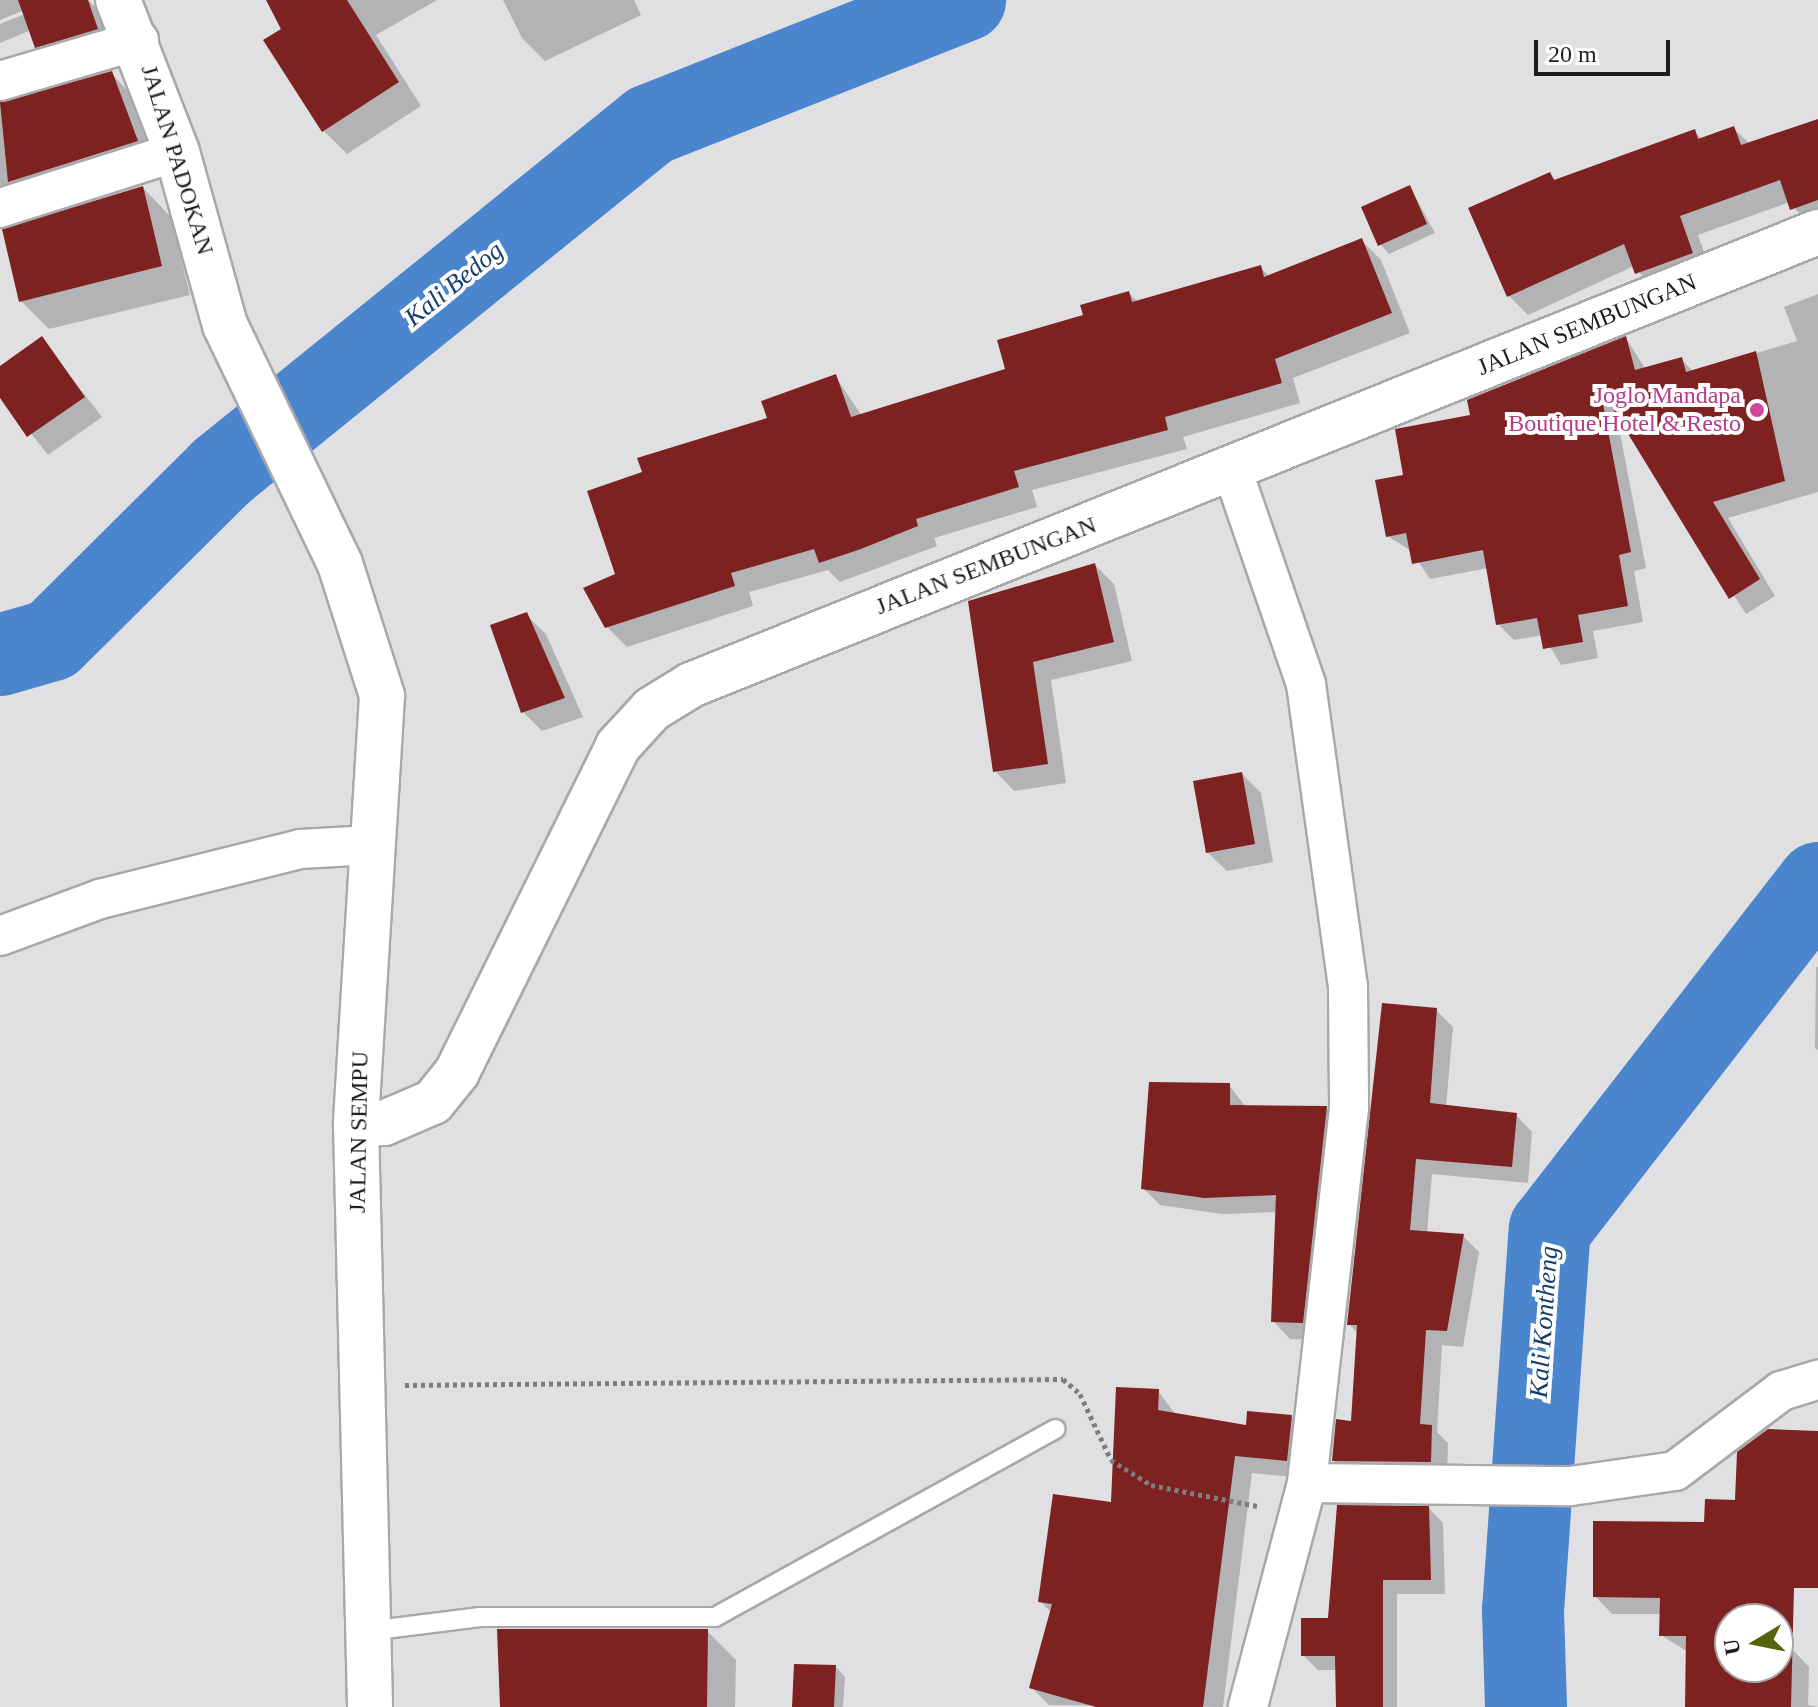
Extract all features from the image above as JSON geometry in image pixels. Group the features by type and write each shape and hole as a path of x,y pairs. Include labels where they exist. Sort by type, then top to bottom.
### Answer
{"main road":[{"name":"JALAN PADOKAN","path":"118,0 139,40 177,152 225,325 340,564"},
{"name":"JALAN SEMBUNGAN","path":"356,1124 384,1123 433,1102 457,1072 618,746 652,709 733,665 1232,469 1818,232"},
{"name":"JALAN SEMPU","path":"340,564 382,696 356,1124 370,1707"}],"street":[{"path":"0,81 139,40"},
{"path":"0,208 177,152"},
{"path":"1232,469 1306,684 1348,987 1349,1108 1335,1285 1302,1498 1248,1707"},
{"path":"0,936 100,899 300,849 371,845"},
{"path":"1302,1498 1478,1484 1571,1486 1675,1471 1781,1391 1818,1380"}],"lane":[{"path":"369,1631 480,1617 715,1617 1055,1429"}],"path":[{"path":"360,1385 1063,1379 1080,1394 1111,1460 1151,1485 1302,1498"}],"building":[{"path":"18,0 88,0 98,29 35,48"},
{"path":"266,0 347,0 399,82 322,132 263,40 281,29"},
{"path":"112,71 138,141 8,182 0,102"},
{"path":"1818,119 1818,200 1790,210 1780,180 1680,216 1693,253 1635,274 1624,244 1507,297 1468,208 1550,172 1554,180 1695,129 1698,139 1734,126 1741,145"},
{"path":"1410,185 1427,224 1378,246 1361,207"},
{"path":"143,186 162,266 19,302 2,229"},
{"path":"1362,238 1392,313 1275,359 1282,383 1165,417 1168,430 1014,471 1019,487 916,519 918,526 861,549 819,563 814,549 731,573 735,586 605,628 583,588 615,574 587,491 642,472 637,458 767,418 761,401 836,374 851,417 1005,369 997,340 1083,315 1080,305 1129,291 1132,302 1261,265 1264,277"},
{"path":"42,336 85,397 27,437 0,398 0,366"},
{"path":"1626,336 1635,370 1682,357 1686,372 1756,351 1785,481 1713,502 1760,579 1729,599 1600,388 1631,552 1619,555 1628,606 1578,615 1583,642 1543,649 1537,618 1496,625 1483,550 1412,564 1406,533 1386,537 1375,480 1403,475 1395,429 1470,415 1467,400"},
{"path":"1095,563 1114,642 1033,662 1048,764 993,772 968,601"},
{"path":"527,612 565,698 521,713 490,625"},
{"path":"1242,772 1255,844 1206,853 1193,781"},
{"path":"1382,1003 1437,1008 1430,1103 1517,1113 1512,1167 1416,1159 1410,1230 1464,1234 1447,1331 1426,1330 1420,1424 1432,1425 1431,1462 1332,1461 1336,1419 1351,1421 1357,1325 1347,1325"},
{"path":"1149,1082 1230,1083 1230,1105 1327,1106 1303,1323 1271,1322 1276,1195 1204,1198 1141,1189"},
{"path":"1116,1387 1159,1389 1158,1410 1246,1425 1247,1411 1292,1415 1287,1461 1235,1456 1203,1707 1096,1707 1029,1688 1052,1604 1038,1602 1053,1494 1111,1502"},
{"path":"1768,1429 1818,1431 1818,1588 1794,1588 1794,1603 1714,1603 1714,1683 1792,1683 1791,1707 1685,1707 1686,1636 1659,1636 1660,1598 1593,1597 1593,1521 1704,1522 1705,1499 1735,1500 1737,1452"},
{"path":"1337,1505 1429,1506 1431,1580 1383,1580 1383,1707 1336,1707 1335,1656 1301,1656 1301,1618 1328,1618"},
{"path":"497,1629 708,1629 707,1707 500,1707"},
{"path":"794,1664 836,1665 834,1707 792,1707"}],"waterway":[{"name":"Kali Bedog","path":"0,655 52,640 221,472 650,125 965,0"},
{"name":"Kali Kontheng","path":"1526,1707 1523,1611 1550,1229 1818,883"}],"place":[{"name":"Joglo Mandapa Boutique Hotel & Resto","path":"1757,410"}]}
